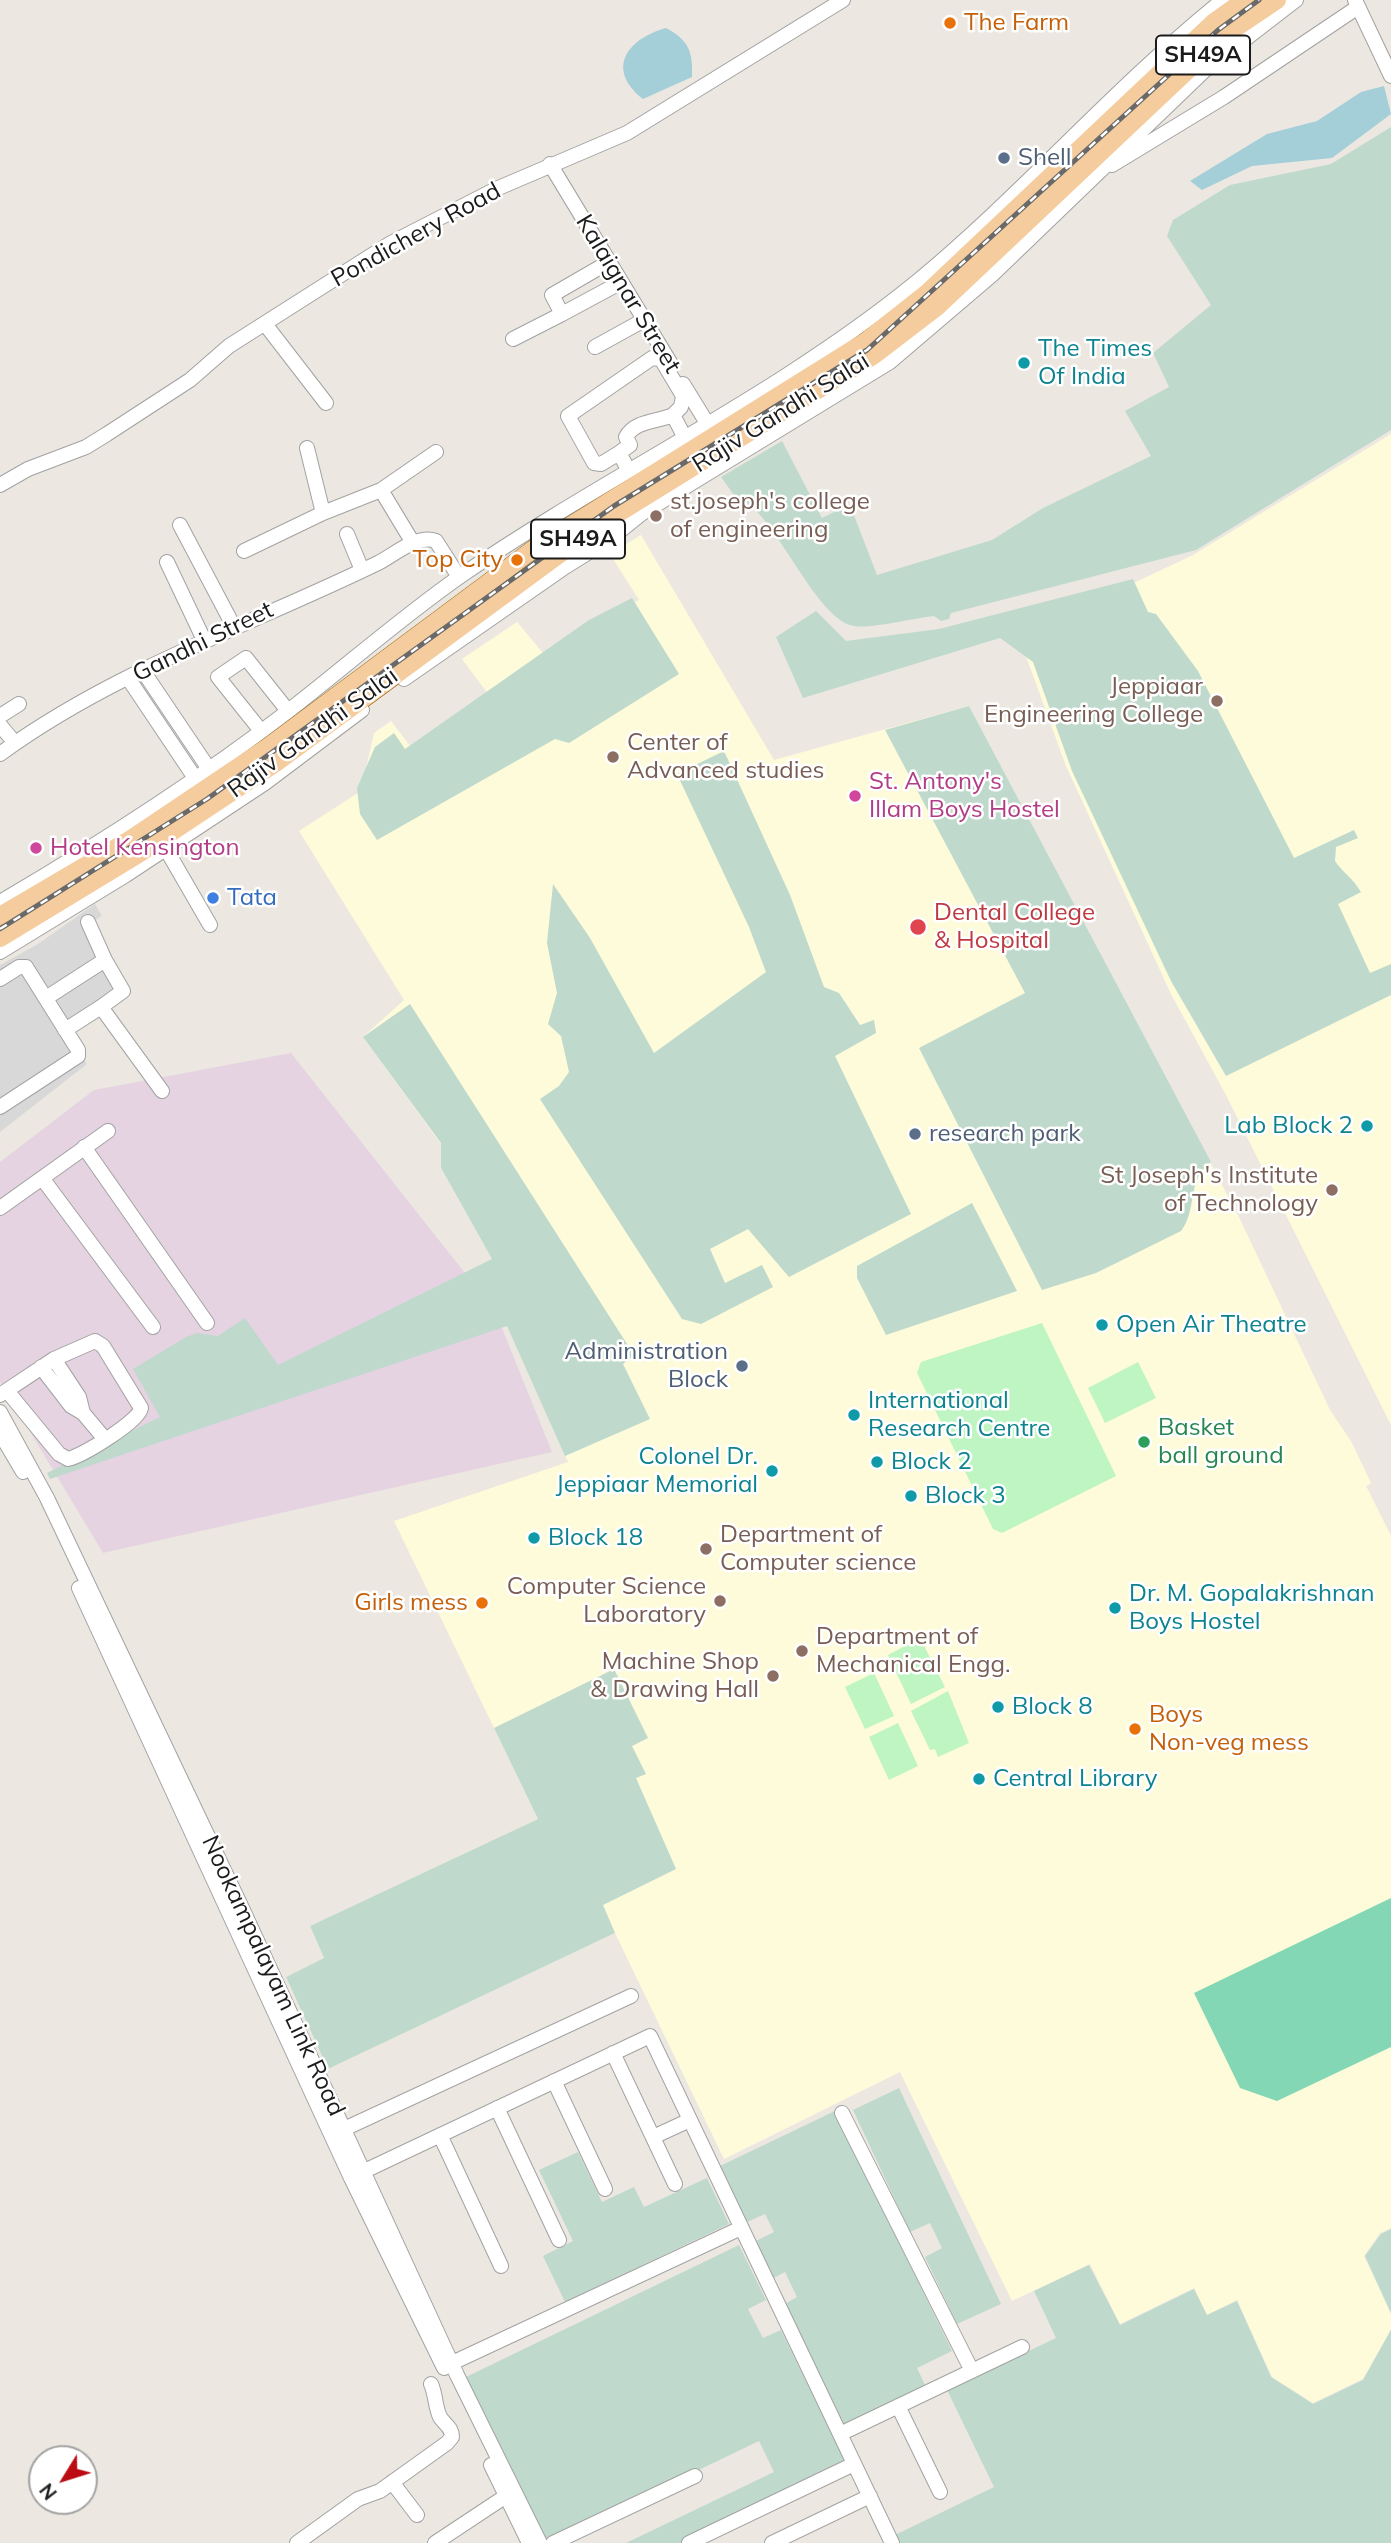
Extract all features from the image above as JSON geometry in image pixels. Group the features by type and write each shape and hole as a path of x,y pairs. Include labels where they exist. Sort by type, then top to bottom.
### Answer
{"main road":[{"name":"Rajiv Gandhi Salai","path":"0,938 140,853 277,762 545,562 683,464 865,342 927,293 1214,22 1245,0"},
{"name":"Rajiv Gandhi Salai","path":"0,916 131,839 268,747 535,548 874,355 928,314 1140,123 1225,35 1277,0"}],"street":[{"name":"Pondichery Road","path":"0,485 28,469 86,447 107,435 190,380 229,346 391,243 496,188 590,150 648,122 843,0"},
{"path":"0,902 86,851 195,778 288,711 459,577 628,469 846,336 920,279 1140,71 1223,0"},
{"path":"0,951 166,849 265,783 402,680 641,514 890,362 992,275 1091,178 1140,123 1296,0"},
{"path":"1091,178 1224,97 1357,3 1391,76"},
{"name":"Kalaignar Street","path":"550,164 707,423"},
{"path":"562,314 552,295 608,262"},
{"path":"513,340 614,286"},
{"path":"595,347 644,320"},
{"path":"265,324 326,404"},
{"path":"656,357 683,396 681,407 673,415 646,422 628,433 626,437 630,445 619,453 601,464 594,463 569,423 570,414 656,357"},
{"path":"673,415 684,436"},
{"path":"306,448 323,513"},
{"path":"244,551 323,513 381,490 436,452"},
{"path":"619,453 628,469"},
{"path":"381,490 413,543 436,541 459,577"},
{"path":"180,524 234,627"},
{"path":"347,534 362,570"},
{"name":"Gandhi Street","path":"0,754 128,678 204,640 362,570 413,543"},
{"path":"167,562 204,640"},
{"path":"261,731 218,677 246,658 288,711"},
{"path":"143,671 209,768"},
{"path":"128,678 195,778"},
{"path":"0,716 19,704"},
{"path":"0,725 15,743"},
{"path":"166,849 211,925"},
{"path":"65,1030 123,991 88,922"},
{"path":"46,998 105,960"},
{"path":"0,979 19,967 26,967 78,1056 0,1107"},
{"path":"101,1006 162,1091"},
{"path":"0,1208 108,1131"},
{"path":"84,1147 207,1324"},
{"path":"42,1178 153,1327"},
{"path":"90,1341 103,1346 141,1408 139,1417 73,1458 64,1458 4,1394 54,1359 90,1341"},
{"path":"54,1359 79,1398 83,1413"},
{"path":"41,1367 65,1399 83,1413 104,1438"},
{"name":"Nookampalayam Link Road","path":"0,1412 41,1485 344,2129 357,2175 540,2543"},
{"name":"Nookampalayam Link Road","path":"0,1433 39,1500 528,2543"},
{"path":"344,2129 631,1996"},
{"path":"357,2175 650,2036 892,2543"},
{"path":"613,2053 675,2184"},
{"path":"554,2081 605,2189"},
{"path":"497,2108 559,2240"},
{"path":"842,2113 972,2371"},
{"path":"653,2137 690,2120"},
{"path":"440,2135 501,2266"},
{"path":"452,2363 741,2228"},
{"path":"840,2434 1021,2347"},
{"path":"297,2543 358,2499 369,2497 392,2482 452,2437 452,2431 440,2417 437,2398 430,2384"},
{"path":"898,2406 940,2492"},
{"path":"689,2543 854,2464"},
{"path":"554,2543 695,2476"},
{"path":"392,2482 417,2515"},
{"path":"435,2543 463,2526 504,2493"},
{"path":"772,2543 870,2496"}],"shaded area":[{"name":"Jeppiaar Engineering College","path":"1391,434 1391,1425 1226,1095 1171,994 1066,766 1019,637 1193,555"},
{"path":"641,535 774,760 969,706 1238,1215 1330,1410 1351,1441 1371,1483 1366,1486 1391,1536 1391,2228 1380,2233 1364,2256 1391,2314 1391,2329 1363,2379 1313,2403 1272,2377 1237,2300 1207,2315 1194,2288 1120,2324 1090,2264 1012,2301 900,2072 724,2159 615,1933 328,2069 286,1977 324,1958 310,1926 538,1819 394,1521 568,1462 508,1326 492,1259 441,1168 441,1144 363,1037 404,1000 299,831 361,791 374,733 391,721 414,751 489,695 462,659 517,622 548,659 597,623 639,600 610,554"},
{"path":"95,904 102,916 95,920 124,992 62,1029 87,1064 0,1132 0,965 38,944"},
{"path":"291,1053 495,1311 552,1452 103,1553 0,1382 0,1162 94,1090"}],"green space":[{"path":"1391,127 1391,430 1196,550 951,613 949,619 941,621 934,616 881,625 854,626 839,619 823,604 764,520 750,505 736,498 721,477 782,441 822,518 836,511 852,510 877,575 992,540 1043,508 1151,456 1125,411 1169,387 1153,353 1211,305 1167,236 1173,220 1230,185 1331,164"},
{"path":"1133,579 1148,612 1156,614 1198,671 1294,858 1354,830 1358,838 1336,847 1335,861 1361,892 1338,904 1370,973 1391,964 1391,995 1226,1076 1171,981 1072,771 1033,662 1000,638 803,698 776,637 816,611 846,641 939,629"},
{"path":"632,598 679,674 569,743 555,739 377,840 360,814 357,788 375,747 394,733 405,749 589,620"},
{"path":"969,706 1211,1162 1198,1177 1189,1213 1181,1231 1096,1273 1042,1290 919,1048 1025,993 885,730"},
{"path":"724,751 790,895 824,987 839,993 860,1025 874,1020 876,1033 835,1056 911,1214 789,1277 748,1229 710,1249 725,1283 762,1265 773,1287 701,1324 682,1319 540,1099 559,1086 569,1072 561,1036 548,1024 557,993 547,943 553,884 590,938 654,1053 766,972 749,927 677,774"},
{"path":"410,1004 634,1355 623,1364 650,1419 565,1456 507,1326 50,1479 47,1473 160,1417 133,1369 186,1337 197,1333 218,1336 245,1318 278,1365 492,1259 441,1168 441,1143 363,1037"},
{"path":"972,1203 1017,1291 886,1335 857,1278 857,1266"},
{"path":"1042,1323 1116,1476 1002,1533 993,1529 917,1373 921,1362"},
{"path":"1138,1362 1156,1398 1105,1423 1088,1388"},
{"path":"920,1638 945,1687 911,1704 888,1655"},
{"path":"614,1669 648,1738 632,1746 646,1774 636,1778 676,1869 603,1905 615,1933 328,2069 286,1977 324,1958 310,1926 538,1819 494,1728"},
{"path":"874,1673 894,1716 865,1729 845,1687"},
{"path":"948,1691 969,1743 938,1757 935,1749 930,1750 911,1711"},
{"path":"898,1723 918,1766 889,1780 869,1737"},
{"path":"1391,1898 1391,2047 1277,2101 1240,2088 1194,1993"},
{"path":"899,2088 1001,2304 957,2324 925,2257 942,2248 930,2223 910,2232 853,2110"},
{"path":"835,2111 952,2351 917,2368 926,2387 843,2427 783,2305 797,2297 785,2272 772,2279 754,2242 774,2232 765,2214 747,2222 720,2166"},
{"path":"578,2152 602,2202 634,2187 644,2207 707,2178 729,2224 565,2302 543,2256 573,2241 539,2170"},
{"path":"1391,2229 1391,2313 1365,2256 1381,2234"},
{"path":"739,2245 766,2300 748,2309 763,2338 781,2330 846,2463 681,2543 626,2543 774,2472 759,2441 547,2543 466,2377"},
{"path":"1089,2265 1120,2325 1194,2289 1207,2315 1237,2301 1271,2377 1313,2404 1363,2380 1391,2330 1391,2543 899,2543 895,2535 994,2487 947,2390 1056,2338 1034,2291"}],"water":[{"path":"666,28 685,42 692,60 692,77 643,99 631,88 625,77 623,66 626,56 641,40"},
{"path":"1384,86 1391,114 1332,158 1252,166 1202,190 1190,181 1267,134 1317,121 1361,92"}],"railway":[{"path":"0,929 207,799 614,506 867,350 1218,30 1259,0"}],"place":[{"name":"The Farm","path":"950,23"},
{"name":"Shell","path":"1004,158"},
{"name":"The Times Of India","path":"1024,363"},
{"name":"st.joseph's college of engineering","path":"656,516"},
{"name":"Top City","path":"517,560"},
{"name":"Jeppiaar Engineering College","path":"1217,701"},
{"name":"Center of Advanced studies","path":"613,757"},
{"name":"St. Antony's Illam Boys Hostel","path":"855,796"},
{"name":"Hotel Kensington","path":"36,848"},
{"name":"Tata","path":"213,898"},
{"name":"Dental College & Hospital","path":"918,927"},
{"name":"Lab Block 2","path":"1367,1126"},
{"name":"research park","path":"915,1134"},
{"name":"St Joseph's Institute of Technology","path":"1332,1190"},
{"name":"Open Air Theatre","path":"1102,1325"},
{"name":"Administration Block","path":"742,1366"},
{"name":"International Research Centre","path":"854,1415"},
{"name":"Basket ball ground","path":"1144,1442"},
{"name":"Block 2","path":"877,1462"},
{"name":"Colonel Dr. Jeppiaar Memorial","path":"772,1471"},
{"name":"Block 3","path":"911,1496"},
{"name":"Block 18","path":"534,1538"},
{"name":"Department of Computer science","path":"706,1549"},
{"name":"Computer Science Laboratory","path":"720,1601"},
{"name":"Girls mess","path":"482,1603"},
{"name":"Dr. M. Gopalakrishnan Boys Hostel","path":"1115,1608"},
{"name":"Department of Mechanical Engg.","path":"802,1651"},
{"name":"Machine Shop & Drawing Hall","path":"773,1676"},
{"name":"Block 8","path":"998,1707"},
{"name":"Boys Non-veg mess","path":"1135,1729"},
{"name":"Central Library","path":"979,1779"}]}
